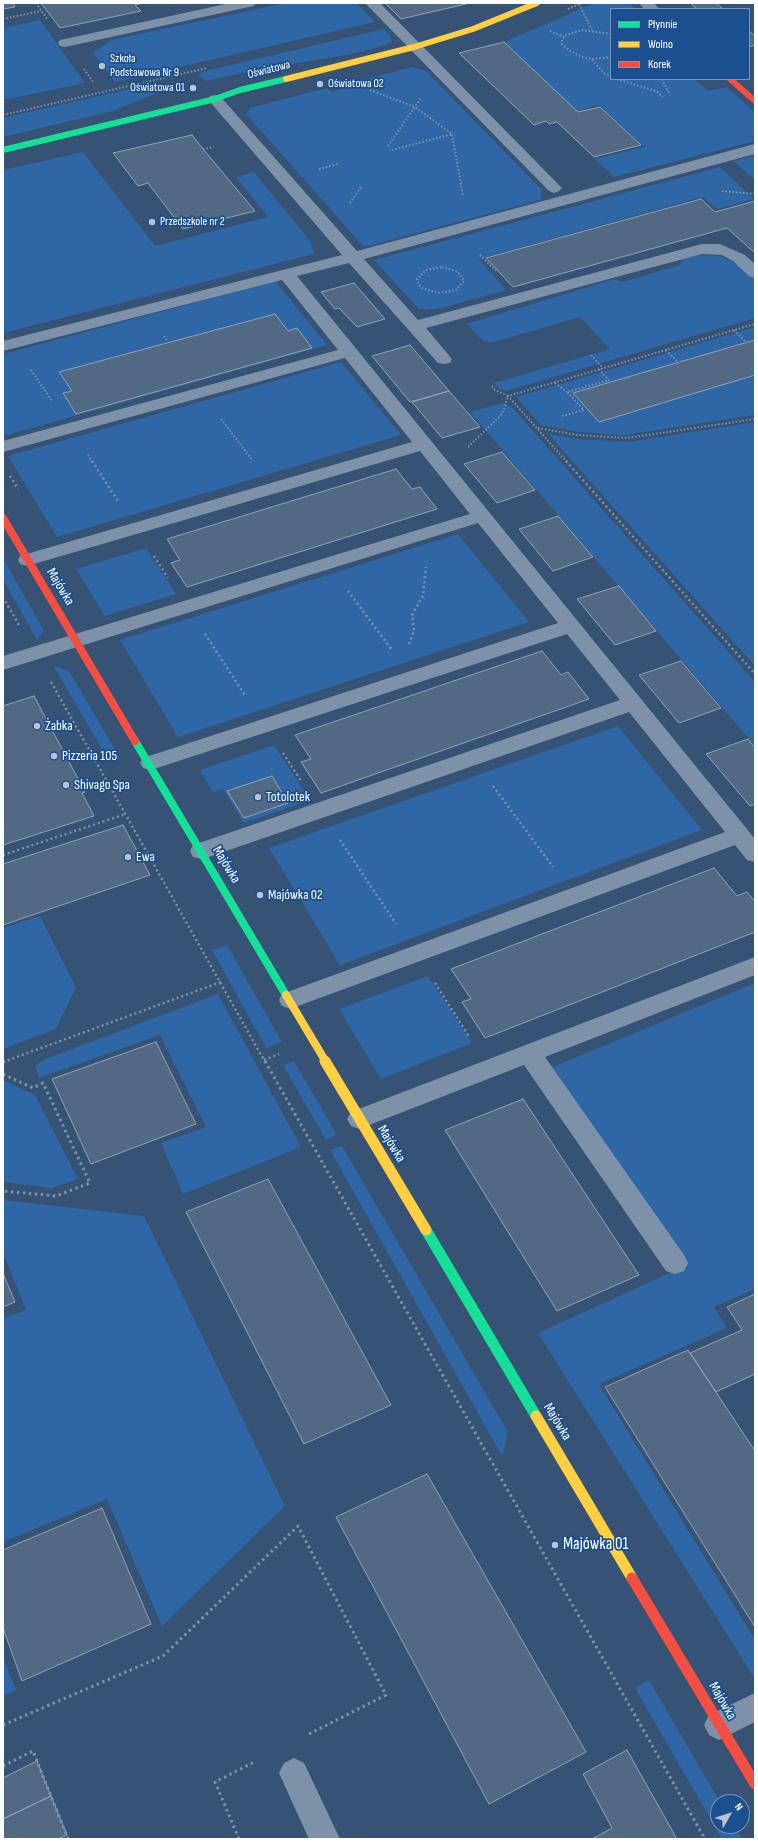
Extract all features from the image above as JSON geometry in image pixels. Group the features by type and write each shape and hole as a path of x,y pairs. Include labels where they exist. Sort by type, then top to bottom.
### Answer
{"street":[{"path":"65,43 249,3"},
{"path":"372,3 490,125 554,188"},
{"name":"Oświatowa","path":"3,150 215,99 240,90 414,47 473,29 536,3"},
{"path":"731,80 755,101"},
{"path":"215,99 360,255 415,326 444,359"},
{"path":"3,346 287,275 755,149"},
{"path":"415,326 702,249 720,249 728,252 739,258 755,273"},
{"path":"287,275 755,854"},
{"path":"3,447 349,352"},
{"path":"27,560 424,444"},
{"path":"3,663 482,516"},
{"name":"Majówka","path":"3,518 755,1784"},
{"path":"150,764 407,670 571,626"},
{"path":"201,851 633,703"},
{"path":"290,1000 739,835"},
{"path":"360,1119 755,966"},
{"path":"529,1053 675,1263"},
{"path":"719,1725 755,1707"},
{"path":"294,1773 325,1839"}],"path":[{"path":"579,4 592,30"},
{"path":"3,19 41,11"},
{"path":"610,34 592,30 582,30 570,34 562,40 562,44 573,53 592,59 610,57"},
{"path":"592,59 604,73 610,76"},
{"path":"388,146 439,72"},
{"path":"619,80 656,91 663,97"},
{"path":"662,80 670,95"},
{"path":"364,87 415,107 452,134 467,220 464,228"},
{"path":"392,150 490,125"},
{"path":"360,255 424,272 426,270 448,268 458,272 464,281 456,290 438,293 422,288 419,285 417,279 424,272"},
{"path":"508,396 755,324"},
{"path":"733,330 746,342"},
{"path":"666,350 678,362"},
{"path":"591,355 603,368"},
{"path":"567,392 610,381 598,369"},
{"path":"554,382 567,392 584,410 562,416"},
{"path":"491,384 495,390 508,396 755,674"},
{"path":"202,393 273,488"},
{"path":"468,447 500,416 504,410 508,396"},
{"path":"537,428 578,435 627,438 755,419"},
{"path":"407,670 414,631 412,615 423,596 424,570 443,528"},
{"path":"328,563 407,670"},
{"path":"3,598 705,1839"},
{"path":"472,758 574,896"},
{"path":"3,855 126,814"},
{"path":"3,1062 221,982"},
{"path":"3,1074 33,1088 43,1083 90,1183 56,1196 3,1191"},
{"path":"3,1725 163,1656 298,1526 386,1695 300,1738"},
{"path":"3,1766 33,1751 68,1839"},
{"path":"239,1839 215,1782 258,1760"}],"shaded area":[{"path":"285,3 356,3 375,22 115,82 93,53 111,40"},
{"path":"594,3 629,3 635,8 610,8 610,80 695,80 708,91 727,87 755,113 755,141 614,177 595,159 644,147 599,105 577,111 504,42"},
{"path":"40,20 85,83 3,100 3,28"},
{"path":"384,29 390,36 392,42 376,48 346,55 256,70 206,81 199,76 201,72"},
{"path":"412,67 426,71 542,190 540,200 364,247 246,114 250,108 327,88 332,92 349,87 344,85"},
{"path":"155,83 162,91 113,111 3,137 3,118"},
{"name":"Przedszkole nr 2","path":"83,152 155,246 268,217 236,177 254,172 311,242 314,254 3,333 3,170"},
{"path":"755,156 755,180 733,161"},
{"path":"720,167 754,199 717,209 702,197 479,259 506,290 441,308 425,310 418,308 374,260"},
{"path":"700,255 720,256 742,266 755,278 755,318 506,391 499,389 494,383 610,349 580,317 491,343 482,340 467,324 614,279 622,282 664,270 680,265 684,258"},
{"path":"275,281 327,345 3,436 3,354"},
{"path":"755,327 755,415 625,435 614,435 579,432 541,425 516,397"},
{"path":"341,362 401,435 57,537 8,456"},
{"path":"503,403 512,407 755,682 755,746 470,412"},
{"path":"755,422 755,666 548,434 577,439 628,442"},
{"path":"458,534 529,622 178,737 120,640"},
{"path":"146,548 176,594 105,616 76,569"},
{"path":"3,558 44,631 37,640 3,579"},
{"path":"53,665 69,671 120,758 109,761"},
{"path":"618,726 702,830 340,965 269,848"},
{"path":"274,745 310,800 244,823 223,789 213,792 200,770"},
{"path":"40,916 76,987 56,1029 3,1049 3,928"},
{"path":"227,945 282,1042 266,1048 212,950"},
{"path":"428,976 472,1043 381,1079 339,1009"},
{"path":"755,983 755,1289 714,1307 727,1328 599,1384 755,1640 755,1679 538,1333 685,1266 548,1069"},
{"path":"218,994 301,1147 183,1194 161,1143 206,1127 160,1035 39,1078 35,1065 48,1058"},
{"path":"294,1061 337,1135 326,1140 283,1065"},
{"path":"3,1080 35,1095 78,1179 52,1188 3,1182"},
{"path":"342,1146 508,1432 502,1456 330,1150"},
{"path":"3,1200 144,1216 285,1506 162,1626 107,1499 3,1542 3,1318 26,1310 3,1252"},
{"path":"3,1657 16,1690 3,1696"},
{"path":"649,1680 715,1794 710,1794 710,1818 635,1688"},
{"path":"719,1834 739,1834 742,1839 722,1839"}],"building":[{"path":"3,3 13,3 15,7 3,9"},
{"path":"41,3 143,3 135,5 141,11 60,28"},
{"path":"385,3 465,3 466,4 401,19"},
{"path":"716,3 722,8 696,8 691,4"},
{"path":"750,32 755,36 755,45 750,47"},
{"path":"504,42 578,112 600,107 641,145 594,157 557,122 549,124 546,121 534,125 459,53"},
{"path":"192,135 255,211 183,229 148,183 138,186 113,153"},
{"path":"701,199 715,212 755,201 755,253 727,228 513,287 486,258"},
{"path":"354,283 385,319 357,327 339,308 335,309 321,292"},
{"path":"275,314 288,331 297,328 312,348 76,414 63,393 72,391 59,372"},
{"path":"755,340 755,375 599,422 573,393"},
{"path":"410,345 449,391 410,402 372,356"},
{"path":"449,391 480,427 442,438 412,402"},
{"path":"502,452 535,490 497,503 464,464"},
{"path":"396,469 412,489 420,487 437,509 187,587 171,563 180,560 167,539"},
{"path":"558,516 593,557 553,571 519,529"},
{"path":"619,586 656,631 615,645 577,599"},
{"path":"542,651 561,675 568,672 589,699 321,793 301,762 311,759 295,735"},
{"path":"681,661 721,708 679,723 639,675"},
{"path":"34,696 85,792 82,793 94,816 3,845 3,706"},
{"path":"748,739 755,748 755,804 750,806 706,754"},
{"name":"Totolotek","path":"272,776 288,803 244,818 227,791"},
{"path":"123,825 150,875 3,925 3,864"},
{"path":"714,868 737,896 747,892 755,902 755,932 485,1038 462,1002 471,999 451,969"},
{"path":"156,1042 196,1124 91,1164 52,1079"},
{"path":"523,1099 639,1275 557,1311 445,1130"},
{"path":"268,1179 391,1405 304,1444 186,1212"},
{"path":"3,1273 15,1302 3,1307"},
{"path":"755,1294 755,1374 716,1392 690,1353 742,1330 727,1307"},
{"path":"688,1350 755,1451 755,1627 605,1387"},
{"path":"427,1474 586,1752 489,1804 336,1517"},
{"path":"102,1508 151,1624 22,1681 3,1628 3,1550"},
{"path":"627,1750 677,1839 592,1839 612,1828 583,1774"},
{"path":"37,1761 51,1796 3,1819 3,1778"},
{"path":"51,1796 67,1835 58,1839 3,1839 3,1819"}],"traffic: fast":[{"path":"3,150 215,99 240,90 286,79"},
{"path":"135,741 286,995"},
{"path":"426,1230 536,1416"}],"traffic: slow":[{"path":"286,79 414,47 473,29 537,3"},
{"path":"286,995 426,1230"},
{"path":"536,1416 632,1578"}],"traffic: jam":[{"path":"731,80 755,101"},
{"path":"3,518 135,741"},
{"path":"632,1578 755,1784"}],"place":[{"name":"Szkoła Podstawowa Nr 9","path":"102,66"},
{"name":"Oświatowa 02","path":"320,84"},
{"name":"Oświatowa 01","path":"193,88"},
{"name":"Przedszkole nr 2","path":"152,222"},
{"name":"Żabka","path":"37,726"},
{"name":"Pizzeria 105","path":"54,756"},
{"name":"Shivago Spa","path":"66,785"},
{"name":"Totolotek","path":"258,797"},
{"name":"Ewa","path":"128,857"},
{"name":"Majówka 02","path":"260,895"},
{"name":"Majówka 01","path":"555,1545"}]}
